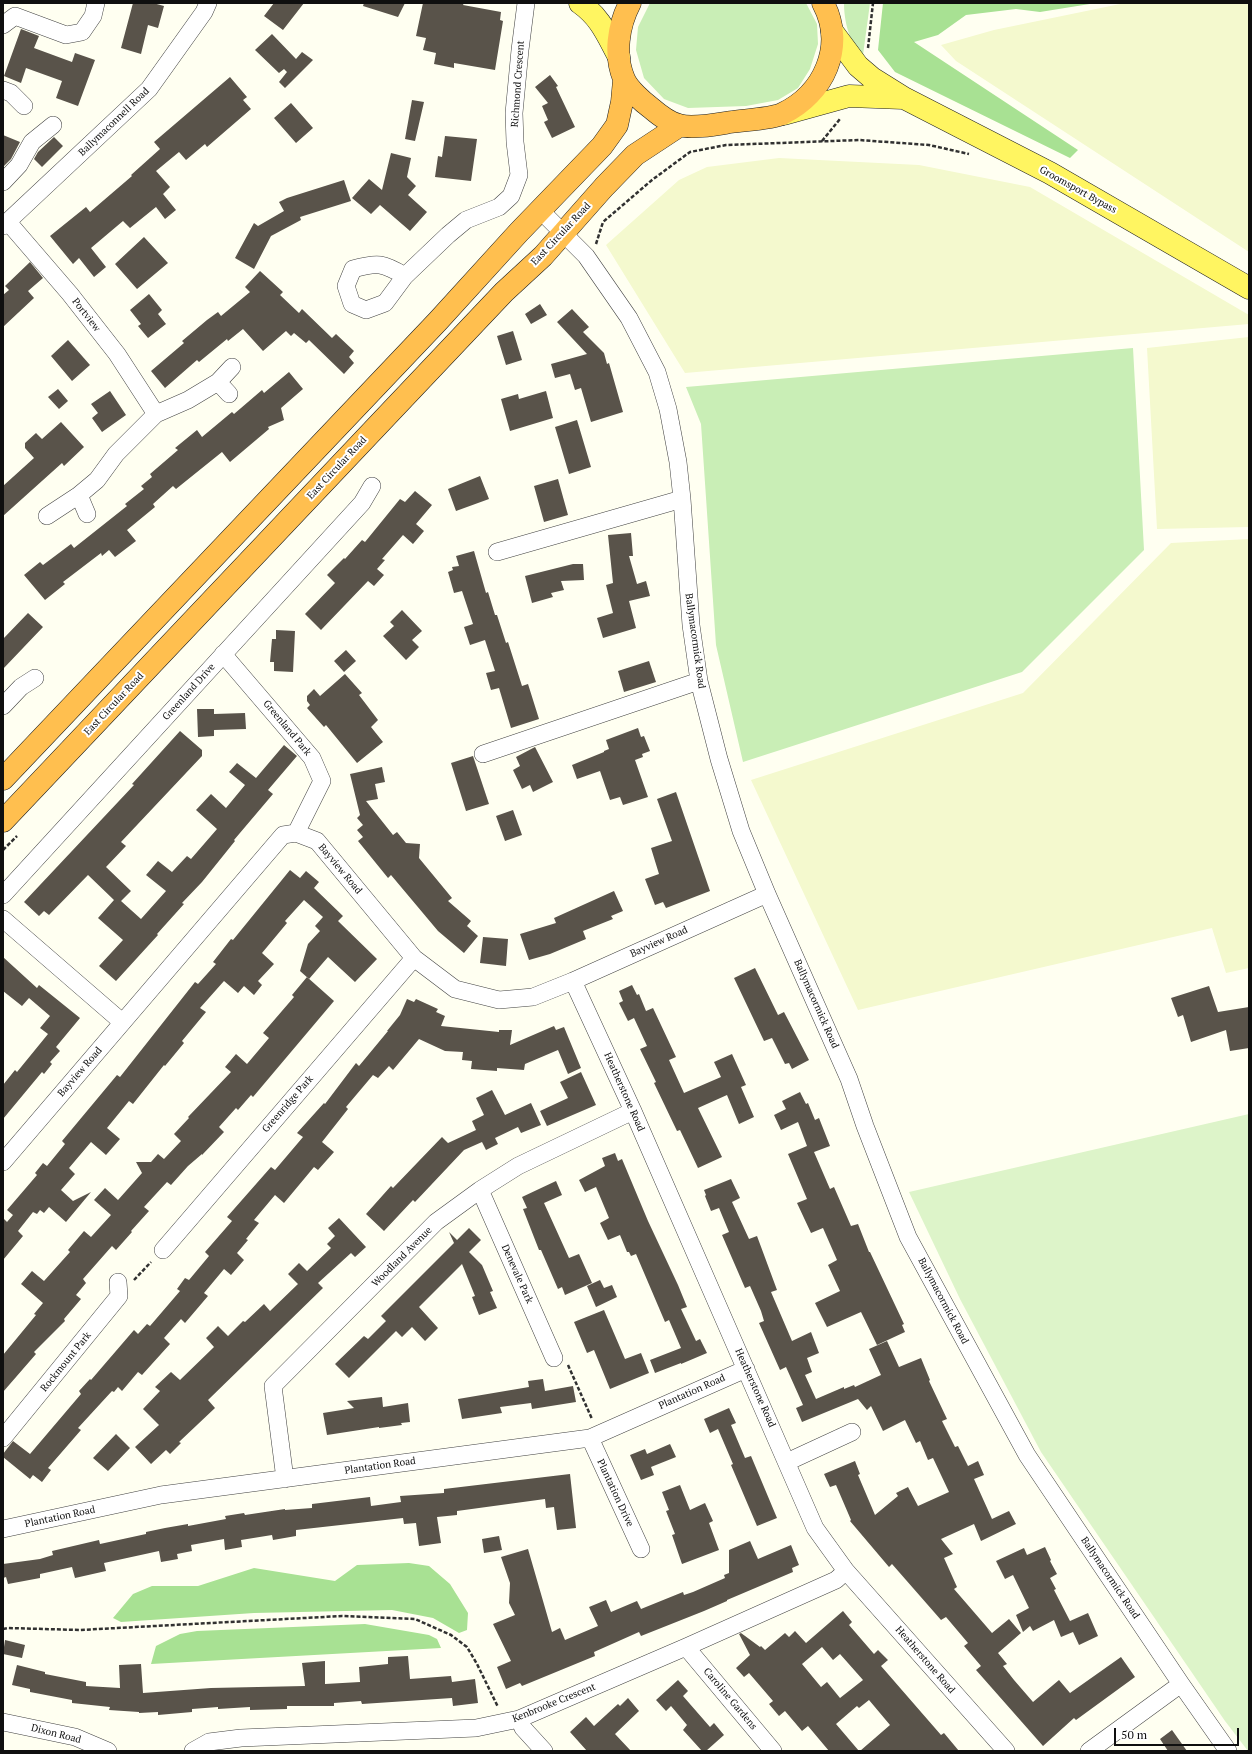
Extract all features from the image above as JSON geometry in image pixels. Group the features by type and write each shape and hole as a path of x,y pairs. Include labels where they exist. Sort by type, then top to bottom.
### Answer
{"highway":[{"path":"3,779 602,146 617,124 622,102 624,80 619,56 620,28 630,3"},
{"path":"624,80 641,100 658,114 680,126 710,126 781,115 806,97 823,77 833,49 828,12"},
{"name":"East Circular Road","path":"3,822 504,292 543,256 604,187 635,155 680,126"}],"main road":[{"path":"580,3 593,12 619,56"},
{"name":"Groomsport Bypass","path":"828,12 858,66 872,78 904,98 1050,173 1249,288"},
{"name":"Groomsport Bypass","path":"781,115 849,96 904,98"}],"street":[{"path":"3,25 15,16 66,35 82,32 94,16 96,3"},
{"name":"Ballymaconnell Road","path":"5,224 149,89 204,12 208,3"},
{"name":"Richmond Crescent","path":"404,276 466,220 499,207 511,196 519,174 515,142 514,113 526,3"},
{"path":"3,90 11,93 24,106"},
{"path":"3,182 19,165 32,142 53,125"},
{"name":"Ballymacormick Road","path":"540,210 586,256 630,318 657,372 668,409 682,499 688,590 699,681 719,759 741,831 767,894 849,1079 864,1126 908,1237 1027,1455 1181,1684 1228,1751"},
{"name":"Portview","path":"5,224 70,294 117,354 156,414"},
{"path":"47,516 79,495 96,480 116,454 156,414 188,400 218,382 232,367"},
{"path":"218,382 229,394"},
{"name":"Greenland Drive","path":"3,895 362,504 372,486"},
{"path":"79,495 87,514"},
{"path":"496,552 682,499"},
{"name":"Greenland Park","path":"223,654 312,758 322,781 296,833"},
{"path":"3,706 21,687 35,678"},
{"path":"483,754 699,681"},
{"name":"Bayview Road","path":"3,1162 283,835 296,833 316,841 414,958 455,988 499,1000 533,997 573,981 767,894"},
{"path":"3,919 122,1022"},
{"name":"Greenridge Park","path":"163,1250 414,958"},
{"name":"Heatherstone Road","path":"573,981 633,1111 815,1528 846,1571 1006,1751"},
{"name":"Woodland Avenue","path":"285,1479 273,1386 436,1222 480,1190 518,1166 633,1111"},
{"name":"Denevale Park","path":"480,1190 554,1358"},
{"name":"Rockmount Park","path":"3,1438 119,1289"},
{"name":"Plantation Road","path":"3,1529 161,1495 594,1436 746,1369"},
{"path":"787,1462 852,1432"},
{"name":"Plantation Drive","path":"594,1436 641,1548"},
{"name":"Kenbrooke Crescent","path":"192,1751 209,1742 242,1738 476,1728 512,1721 686,1647 836,1580 846,1571"},
{"name":"Caroline Gardens","path":"686,1647 774,1751"},
{"path":"1089,1751 1181,1684"},
{"path":"512,1721 523,1728 544,1751"},
{"name":"Dixon Road","path":"3,1722 75,1737 108,1751"}],"path":[{"path":"858,66 868,53 873,3"},
{"path":"822,141 844,114"},
{"path":"586,256 598,242 603,222 652,180 690,152 726,145 859,140 929,145 972,155"},
{"path":"119,1289 163,1250"},
{"path":"554,1358 566,1360 594,1436"},
{"path":"3,1629 80,1630 342,1616 415,1619 451,1635 467,1647 512,1721"}],"green space":[{"path":"650,3 806,3 817,24 818,44 810,69 798,88 778,100 746,106 688,108 664,99 644,78 636,50 638,27"},
{"path":"844,3 870,3 863,55 854,45 848,31"},
{"path":"883,3 1096,3 1040,12 1016,9 966,15 938,35 914,42 1078,150 1070,158 895,72 878,50"},
{"path":"1125,3 1249,3 1249,252 956,61 941,45 994,30"},
{"path":"779,158 919,165 1030,187 1249,315 1249,324 685,373 606,245 679,180 707,167"},
{"path":"1249,337 1249,527 1157,529 1147,348"},
{"path":"1133,348 1144,550 1022,672 743,762 716,645 701,424 686,387"},
{"path":"1249,539 1249,968 1226,973 1212,928 858,1010 751,780 1023,693 1171,543"},
{"path":"1249,1114 1248,1751 1225,1721 1041,1452 960,1299 909,1192"},
{"path":"409,1563 429,1566 450,1584 468,1613 467,1630 459,1633 433,1618 392,1610 254,1613 121,1622 113,1618 133,1594 152,1586 198,1586 254,1568 335,1581 357,1565"},
{"path":"365,1624 429,1635 437,1639 441,1648 151,1664 156,1646 180,1634 197,1631"}],"building":[{"path":"133,3 153,3 164,6 158,28 148,25 141,54 121,48"},
{"path":"274,3 304,3 283,30 264,16"},
{"path":"364,3 405,3 398,17 363,6"},
{"path":"423,3 464,3 463,5 501,12 500,20 503,21 495,70 454,63 454,68 434,64 436,53 423,50 426,38 416,36"},
{"path":"21,29 39,36 34,48 72,62 75,53 95,60 78,106 56,98 62,81 26,68 21,83 4,76"},
{"path":"272,34 296,59 302,52 313,60 285,88 279,82 287,72 284,69 279,73 255,50"},
{"path":"550,75 558,86 556,87 575,127 552,138 544,122 548,120 542,106 548,103 535,87"},
{"path":"230,77 247,97 243,100 251,109 207,147 205,144 186,160 179,152 156,171 170,187 163,194 176,210 165,219 156,207 130,228 123,221 91,248 106,267 94,277 79,258 73,264 50,236 86,207 90,212 132,176 131,175 160,149 154,142"},
{"path":"412,100 424,102 415,141 405,139"},
{"path":"291,103 313,128 296,143 274,118"},
{"path":"3,135 20,142 11,159 3,167"},
{"path":"445,136 477,139 471,181 435,177 438,156 442,157"},
{"path":"54,137 63,146 42,167 34,159 38,152"},
{"path":"391,153 411,158 407,177 416,186 408,195 427,212 410,231 380,205 371,214 352,198 369,179 382,190"},
{"path":"344,180 351,201 300,217 301,220 271,236 254,269 235,258 254,223 258,226 284,211 279,202 287,198"},
{"path":"144,237 168,263 137,289 115,264"},
{"path":"30,262 43,278 28,291 34,298 3,327 3,295 9,290 5,286"},
{"path":"260,271 283,292 280,295 299,313 302,309 332,338 336,334 354,351 349,357 354,363 344,374 309,340 306,343 294,333 291,336 286,331 263,351 243,329 228,341 227,339 199,362 197,360 165,388 151,371 184,343 182,341 207,320 218,312 221,316 250,292 245,287"},
{"path":"149,294 162,310 158,314 166,324 148,338 138,326 141,324 130,310"},
{"path":"540,304 547,315 531,324 525,314"},
{"path":"572,309 589,327 583,332 604,353 607,364 609,363 623,412 591,422 581,388 575,390 570,374 555,378 551,364 587,354 557,322"},
{"path":"513,331 522,360 506,365 497,336"},
{"path":"68,340 90,365 72,381 51,356"},
{"path":"289,372 303,389 281,408 284,420 268,427 269,429 230,462 222,452 176,489 173,486 153,504 155,507 127,530 136,541 115,557 109,550 102,556 101,553 63,582 65,584 45,600 24,575 40,562 43,565 71,544 74,548 127,506 125,504 144,489 141,486 152,477 150,474 178,450 175,448 197,430 202,437 232,412 234,414 262,390 264,393"},
{"path":"58,389 68,401 59,409 48,397"},
{"path":"110,391 126,415 102,432 92,418 98,413 91,404"},
{"path":"546,391 553,418 510,431 501,399 518,394 519,399"},
{"path":"577,420 591,467 569,474 555,427"},
{"path":"61,422 84,447 64,466 62,463 3,516 3,486 34,458 25,448 25,443 36,433 42,439"},
{"path":"480,476 489,499 456,511 448,489"},
{"path":"558,479 568,515 544,522 534,486"},
{"path":"415,491 432,505 416,524 424,531 413,544 403,535 382,559 385,560 377,569 384,575 374,586 368,581 321,630 305,614 335,583 327,575 344,558 345,559 362,540 365,542 400,499 405,502"},
{"path":"631,533 633,556 629,556 637,584 646,581 650,596 629,601 636,628 603,638 597,618 613,613 606,585 613,583 608,535"},
{"path":"474,551 486,593 488,592 506,643 508,642 522,686 528,684 539,719 511,728 499,688 491,690 486,673 495,671 485,640 470,645 464,627 473,624 462,591 454,593 448,572 453,570 452,567 459,566 456,556"},
{"path":"573,564 583,564 584,580 561,581 564,590 551,593 553,597 532,603 525,576"},
{"path":"402,610 422,631 412,640 419,647 406,660 383,636 394,626 390,622"},
{"path":"28,613 43,627 3,669 3,639"},
{"path":"276,630 295,631 293,672 274,671 274,662 270,662 272,639 276,639"},
{"path":"346,650 356,661 344,672 334,661"},
{"path":"649,661 656,682 624,692 618,671"},
{"path":"345,674 362,693 359,695 378,720 371,727 383,742 357,763 326,725 324,727 307,708 310,705 307,701 307,696 314,689 320,696"},
{"path":"197,709 214,709 214,714 245,713 246,729 214,730 214,736 198,737"},
{"path":"638,728 641,737 644,736 650,751 642,754 643,757 635,760 648,797 623,805 620,797 610,800 600,771 577,779 572,765 609,749 606,740"},
{"path":"180,731 202,750 202,756 121,842 126,846 106,867 131,891 121,901 141,919 166,891 146,875 158,861 172,872 187,856 191,859 217,829 196,810 211,794 226,808 245,785 229,772 237,763 256,778 284,745 297,756 268,790 273,794 234,840 235,841 202,882 182,903 184,904 157,934 158,935 116,981 99,966 123,940 98,918 114,900 88,875 49,915 44,911 39,916 24,902 134,785 132,784"},
{"path":"535,747 553,782 533,792 530,785 522,789 513,770 520,766 516,757"},
{"path":"473,756 489,804 466,811 451,763"},
{"path":"382,767 385,782 375,784 378,799 366,801 393,835 397,832 406,843 420,844 419,858 452,898 448,901 471,921 467,926 478,936 464,953 438,931 391,875 388,878 358,841 363,837 357,830 363,825 357,818 360,815 350,774"},
{"path":"676,792 710,891 666,908 663,902 655,905 645,879 659,874 651,848 672,841 657,799"},
{"path":"513,810 522,835 505,841 496,816"},
{"path":"290,870 300,878 306,871 319,882 314,888 343,916 338,921 377,959 355,982 328,957 309,979 300,971 308,944 320,931 315,926 323,917 304,900 285,921 287,923 262,953 274,964 258,981 262,985 254,995 244,986 238,993 224,981 200,1008 206,1012 182,1041 184,1043 165,1066 164,1065 133,1104 129,1101 107,1128 120,1139 106,1155 91,1142 69,1168 75,1174 61,1190 73,1201 91,1192 66,1222 49,1207 44,1213 40,1210 37,1214 33,1212 18,1231 23,1236 3,1260 3,1218 7,1222 13,1215 7,1210 37,1175 35,1173 43,1163 47,1166 65,1144 62,1141 117,1075 120,1077 195,982 198,984 216,964 213,962 231,939 233,940"},
{"path":"614,891 623,911 611,916 613,919 583,931 586,939 550,954 529,960 520,934 556,923 554,918"},
{"path":"483,937 508,939 506,966 480,963"},
{"path":"3,957 37,988 39,985 80,1018 56,1047 60,1051 50,1062 52,1064 44,1074 42,1072 3,1119 3,1085 15,1070 17,1072 48,1034 40,1028 50,1016 29,998 22,1006 3,991"},
{"path":"755,968 778,1015 784,1012 809,1060 792,1069 789,1063 785,1064 772,1038 764,1041 734,978"},
{"path":"307,977 334,1001 253,1097 251,1095 238,1110 236,1108 219,1127 224,1132 202,1155 188,1166 171,1185 167,1182 144,1207 149,1211 131,1231 132,1232 116,1250 112,1246 83,1279 86,1283 76,1295 81,1299 64,1319 65,1321 34,1352 36,1354 3,1392 3,1355 36,1315 34,1314 43,1303 21,1284 32,1271 44,1281 70,1252 68,1250 84,1231 91,1237 111,1215 94,1200 105,1188 118,1200 142,1173 136,1162 151,1162 158,1154 164,1159 181,1141 174,1134 231,1072 225,1067 236,1054 247,1064 269,1038 263,1033 294,997 292,995"},
{"path":"632,985 637,995 639,994 646,1011 653,1008 676,1057 669,1060 684,1093 721,1077 714,1062 732,1054 746,1085 741,1087 754,1117 739,1124 727,1095 698,1108 722,1157 698,1168 680,1130 677,1131 654,1083 656,1082 640,1049 647,1046 634,1018 628,1021 619,1003 623,1001 619,991"},
{"path":"1209,986 1218,1012 1249,1007 1249,1048 1230,1051 1226,1030 1191,1042 1183,1015 1178,1017 1171,998"},
{"path":"407,999 414,1002 416,999 438,1009 436,1012 445,1016 441,1026 499,1032 499,1030 512,1030 510,1045 554,1026 556,1030 564,1027 581,1068 568,1074 558,1050 525,1064 524,1070 497,1068 497,1071 471,1069 472,1061 462,1060 463,1052 445,1051 419,1039 393,1070 389,1066 378,1078 373,1075 346,1107 348,1109 322,1142 334,1152 318,1170 314,1167 284,1203 275,1195 254,1220 259,1223 237,1253 244,1260 231,1275 224,1269 204,1293 208,1296 185,1323 181,1319 164,1338 170,1344 142,1375 138,1372 122,1391 118,1387 114,1392 112,1391 78,1428 81,1430 48,1468 51,1470 42,1482 33,1475 30,1479 3,1457 3,1454 13,1441 30,1454 81,1394 79,1391 90,1379 91,1380 134,1330 138,1334 147,1324 150,1326 180,1291 177,1289 185,1278 189,1280 209,1256 205,1252 232,1221 227,1217 271,1167 275,1170 303,1137 297,1133 324,1103 325,1104 356,1063 359,1066 388,1031 400,1015"},
{"path":"581,1072 596,1105 547,1126 540,1111 568,1098 560,1082"},
{"path":"492,1090 505,1115 531,1103 541,1125 521,1133 518,1127 495,1138 498,1144 486,1150 482,1142 464,1150 415,1202 413,1200 384,1231 366,1214 391,1186 393,1188 442,1137 448,1143 476,1130 472,1121 484,1115 476,1098"},
{"path":"800,1092 806,1104 808,1103 815,1120 819,1118 830,1146 814,1152 830,1189 834,1187 851,1226 858,1224 869,1252 904,1324 902,1325 905,1332 877,1345 861,1312 827,1327 815,1303 840,1291 828,1265 837,1260 823,1228 811,1233 797,1203 807,1199 788,1154 807,1146 798,1122 781,1130 774,1115 786,1109 782,1101"},
{"path":"615,1153 618,1161 622,1159 648,1221 678,1285 687,1307 681,1309 696,1341 700,1339 707,1353 655,1373 650,1360 681,1348 669,1320 665,1322 636,1254 631,1256 629,1252 627,1252 620,1235 608,1240 600,1223 609,1218 596,1187 585,1192 579,1180 605,1166 602,1158"},
{"path":"731,1179 740,1198 732,1202 749,1239 757,1236 777,1290 771,1292 792,1341 811,1332 819,1353 807,1358 812,1372 805,1375 816,1399 844,1387 844,1389 854,1385 855,1387 881,1375 869,1349 887,1341 899,1367 921,1358 930,1380 929,1381 947,1419 942,1421 955,1447 958,1446 968,1466 978,1461 984,1475 974,1479 992,1519 1009,1511 1016,1524 981,1541 974,1524 941,1539 953,1554 944,1558 957,1587 954,1589 992,1633 1009,1619 1021,1633 998,1653 1007,1664 1003,1666 1014,1680 1033,1702 1059,1680 1070,1693 1121,1657 1135,1677 1076,1720 1074,1718 1043,1746 976,1670 981,1666 964,1646 968,1643 946,1617 941,1620 892,1564 889,1567 850,1521 851,1520 836,1485 830,1487 824,1474 855,1461 860,1474 858,1475 875,1515 898,1496 896,1493 908,1487 918,1506 949,1492 933,1458 928,1460 920,1441 916,1443 905,1420 883,1431 871,1406 867,1410 858,1399 802,1422 796,1408 803,1405 786,1367 780,1370 759,1323 764,1321 761,1311 750,1286 745,1288 722,1235 729,1232 719,1208 711,1211 705,1196 704,1190"},
{"path":"556,1181 562,1195 544,1203 569,1258 579,1254 592,1283 565,1295 562,1287 558,1289 541,1250 539,1250 523,1209 527,1208 522,1197"},
{"path":"339,1218 366,1247 355,1257 351,1253 318,1283 323,1288 208,1400 215,1408 179,1442 181,1443 170,1454 166,1450 151,1464 135,1447 159,1425 143,1409 160,1391 155,1387 171,1372 180,1380 214,1347 206,1338 218,1326 228,1336 243,1321 245,1322 264,1304 270,1311 298,1284 288,1274 299,1263 307,1271 331,1248 327,1244 335,1236 328,1228"},
{"path":"469,1228 481,1240 469,1252 482,1265 493,1291 490,1292 497,1308 479,1315 472,1297 475,1296 462,1264 419,1307 438,1328 425,1341 412,1327 402,1337 396,1331 349,1378 335,1364 364,1336 368,1339 386,1321 381,1316 454,1243 449,1232 457,1240"},
{"path":"600,1280 604,1288 612,1285 617,1297 596,1307 587,1286"},
{"path":"604,1310 625,1359 641,1353 649,1373 610,1389 594,1350 587,1353 574,1322"},
{"path":"543,1379 545,1391 573,1386 576,1402 532,1409 531,1403 500,1407 502,1413 462,1419 458,1399 529,1387 528,1381"},
{"path":"382,1397 383,1407 408,1403 410,1422 401,1423 402,1425 327,1435 323,1413 354,1408 347,1401"},
{"path":"729,1408 736,1423 731,1425 745,1458 751,1456 777,1518 757,1526 731,1465 733,1464 718,1429 710,1433 704,1419"},
{"path":"116,1434 130,1448 108,1471 93,1458"},
{"path":"670,1444 676,1457 651,1467 654,1475 641,1480 630,1455 645,1449 647,1454"},
{"path":"570,1474 576,1528 557,1530 554,1507 546,1508 545,1499 457,1511 457,1515 437,1517 441,1543 419,1546 416,1523 404,1524 403,1518 296,1530 296,1536 273,1540 272,1535 241,1540 242,1547 225,1550 224,1539 191,1545 192,1551 177,1554 178,1559 161,1562 159,1551 104,1563 106,1571 75,1578 72,1567 40,1574 40,1578 8,1584 6,1577 3,1578 3,1564 40,1559 53,1555 52,1551 99,1540 100,1544 146,1534 146,1532 165,1528 188,1524 188,1526 226,1519 225,1516 244,1513 245,1515 285,1509 312,1508 312,1504 370,1497 371,1506 401,1502 400,1496 444,1493 444,1489"},
{"path":"680,1485 690,1510 705,1503 713,1521 709,1523 719,1550 682,1564 672,1535 675,1534 666,1511 669,1510 662,1492"},
{"path":"499,1536 502,1550 484,1553 482,1539"},
{"path":"750,1541 758,1559 791,1545 799,1565 792,1568 793,1572 704,1611 641,1636 639,1632 594,1652 595,1656 522,1686 520,1683 506,1689 497,1667 511,1661 493,1624 515,1615 509,1603 510,1583 501,1557 528,1549 552,1632 560,1628 565,1640 598,1626 589,1607 606,1600 611,1612 637,1601 641,1609 683,1592 684,1595 693,1592 725,1578 724,1575 729,1573 729,1550"},
{"path":"1045,1547 1057,1574 1050,1578 1056,1589 1054,1590 1070,1621 1088,1613 1098,1636 1079,1645 1073,1632 1061,1637 1054,1620 1033,1631 1030,1626 1023,1632 1016,1615 1029,1608 1013,1575 1005,1579 996,1561 1024,1548 1027,1555"},
{"path":"843,1611 852,1622 849,1625 874,1654 878,1650 888,1660 881,1666 941,1735 944,1733 959,1751 860,1751 890,1725 869,1700 859,1708 857,1706 836,1724 859,1751 829,1751 808,1726 802,1731 785,1711 779,1716 769,1704 773,1701 749,1673 744,1677 736,1668 750,1655 739,1634 741,1633 765,1650 785,1633 789,1637 795,1631 806,1643","holes":["822,1647 833,1660 840,1654 863,1680 840,1698 827,1682 821,1687 802,1664"]},
{"path":"5,1640 25,1645 22,1658 3,1654"},
{"path":"408,1656 410,1679 451,1676 452,1682 475,1679 478,1703 453,1706 452,1698 362,1704 361,1701 334,1703 334,1706 287,1706 287,1709 250,1710 250,1707 218,1709 218,1707 192,1709 192,1712 158,1715 158,1712 139,1713 109,1710 110,1707 72,1703 72,1700 30,1692 30,1689 12,1685 17,1665 45,1672 45,1674 86,1682 86,1686 120,1688 119,1665 141,1664 143,1693 211,1688 305,1686 302,1663 325,1661 325,1684 360,1682 359,1667 388,1664 388,1657"},
{"path":"678,1680 688,1691 683,1696 710,1727 714,1723 724,1735 706,1751 702,1751 683,1730 687,1725 671,1706 666,1711 656,1700"},
{"path":"628,1698 639,1711 615,1734 631,1751 587,1751 570,1732 586,1717 594,1726 618,1704 620,1706"},
{"path":"1172,1730 1187,1751 1168,1751 1160,1739"}]}
